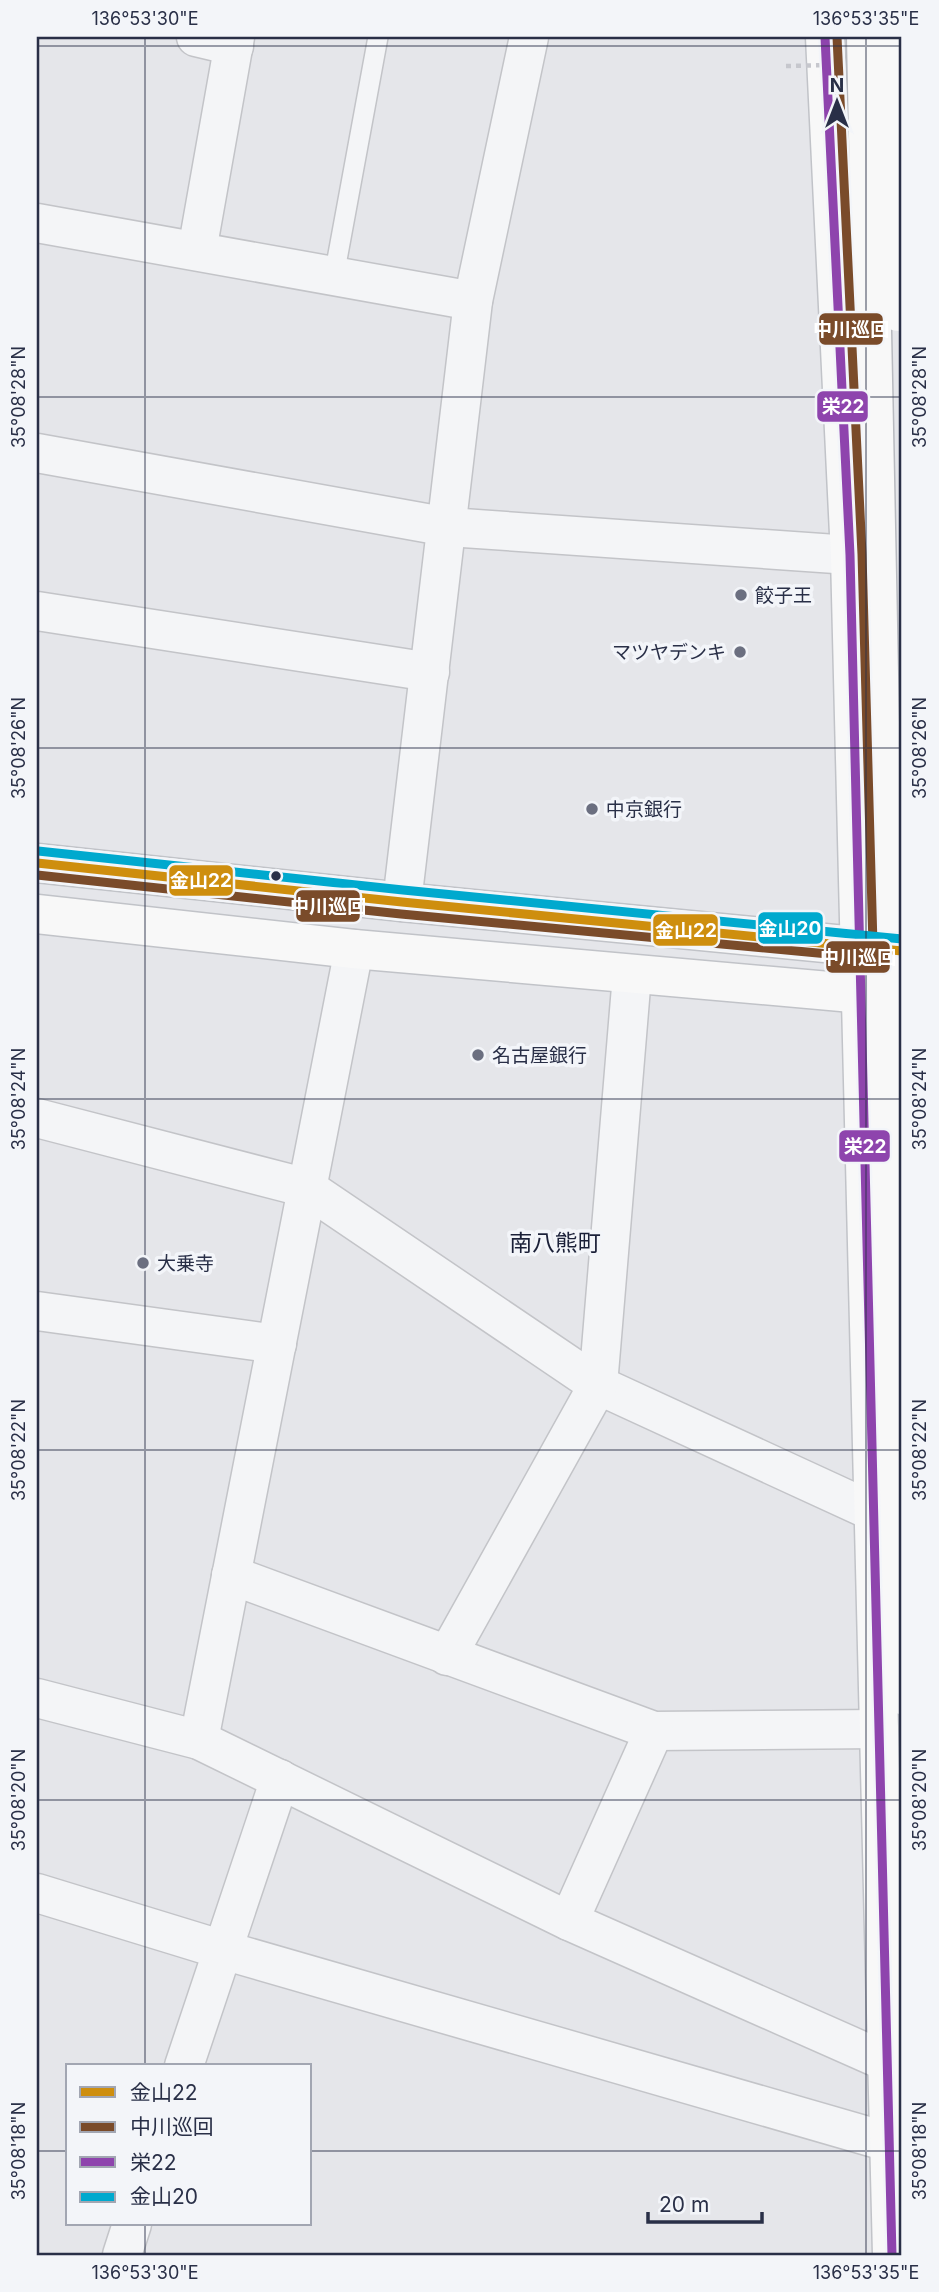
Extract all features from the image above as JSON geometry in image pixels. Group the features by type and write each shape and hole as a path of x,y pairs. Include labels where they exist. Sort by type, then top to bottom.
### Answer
{"main road":[{"path":"825,37 850,555 887,2062 896,2144 892,2255"},
{"path":"866,37 887,1101 902,1695"},
{"path":"876,438 898,399 899,37"},
{"path":"37,863 902,951"},
{"path":"37,914 354,949 902,998"}],"street":[{"path":"196,37 234,41 197,251"},
{"path":"402,902 473,301 529,37"},
{"path":"37,223 473,301"},
{"path":"37,453 448,527 850,555"},
{"path":"37,611 430,672"},
{"path":"199,1740 354,949"},
{"path":"447,1656 598,1385 632,975"},
{"path":"37,1118 307,1188 598,1385 874,1512"},
{"path":"37,1311 276,1344"},
{"path":"231,1575 654,1731 879,1729"},
{"path":"37,1698 199,1740 569,1921 887,2062"},
{"path":"569,1921 654,1731"},
{"path":"185,2064 280,1779"},
{"path":"37,1893 223,1950 896,2144"},
{"path":"122,2255 131,2226"}],"lane":[{"path":"334,276 378,37"}],"transit line":[{"name":"栄22","path":"825,37 850,555 892,2255"},
{"name":"中川巡回","path":"37,875 401,914 860,957 870,954 873,945 862,554 837,37"},
{"name":"金山20","path":"38,851 902,939"},
{"name":"金山22","path":"37,863 902,951"}],"place":[{"name":"餃子王","path":"741,595"},
{"name":"マツヤデンキ","path":"740,652"},
{"name":"中京銀行","path":"592,809"},
{"name":"名古屋銀行","path":"478,1055"},
{"name":"大乗寺","path":"143,1263"}],"district":[{"name":"南八熊町","path":"555,1243"}]}
